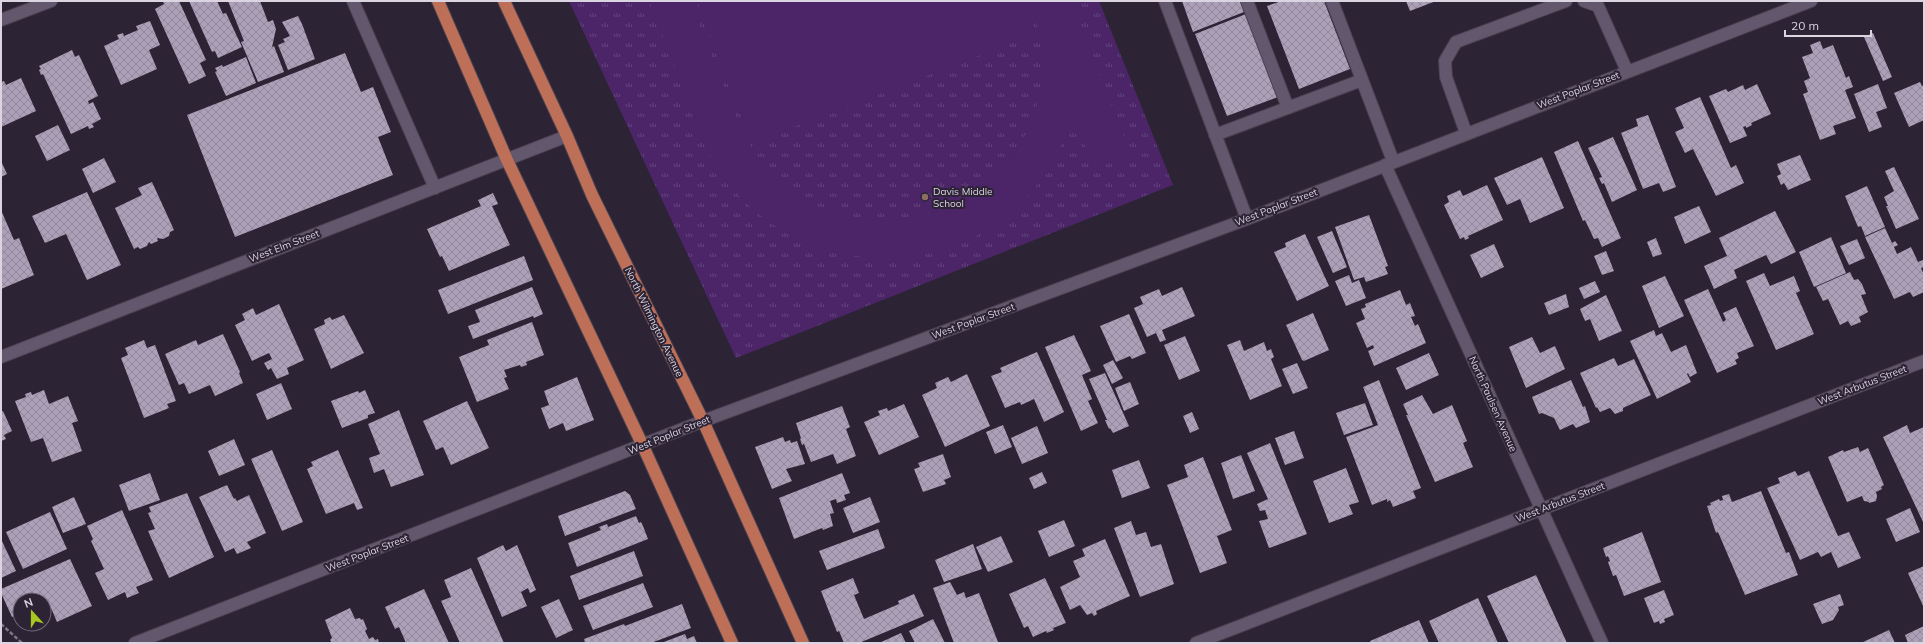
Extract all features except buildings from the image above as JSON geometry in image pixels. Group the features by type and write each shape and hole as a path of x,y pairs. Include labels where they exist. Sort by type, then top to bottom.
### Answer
{"main road":[{"path":"438,1 507,160 643,446 732,643"},
{"name":"North Wilmington Avenue","path":"504,1 567,136 592,195 703,421 803,643"}],"street":[{"path":"1,20 51,1"},
{"path":"353,1 435,188"},
{"path":"1165,1 1247,219"},
{"path":"1247,1 1288,108"},
{"name":"North Paulsen Avenue","path":"1332,1 1362,80 1389,163 1541,509 1602,643"},
{"path":"1466,134 1446,77 1445,61 1456,42 1566,1"},
{"path":"1584,1 1598,6 1627,71"},
{"name":"West Poplar Street","path":"135,643 643,446 703,421 1247,219 1811,1"},
{"path":"1215,135 1362,80"},
{"name":"West Elm Street","path":"1,357 567,136"},
{"name":"West Arbutus Street","path":"1196,643 1924,361"}],"path":[{"path":"1,624 22,643"}],"green space":[{"name":"Davis Middle School","path":"569,1 1099,1 1173,185 736,358"},
{"path":"649,1 690,1 737,121 760,160 781,183 796,195 814,205 832,212 851,217 884,220 917,217 948,207 976,191 1001,170 1020,144 1034,115 1041,82 1042,61 1040,41 1030,1 1071,1 1131,155 1094,169 1074,116 1057,153 1036,186 1017,207 984,231 948,248 910,257 871,258 833,251 796,238 762,217 733,189 725,179 712,158 701,135"},
{"path":"697,1 1023,1 1035,34 752,143"}],"place":[{"name":"Davis Middle School","path":"925,197"}]}
